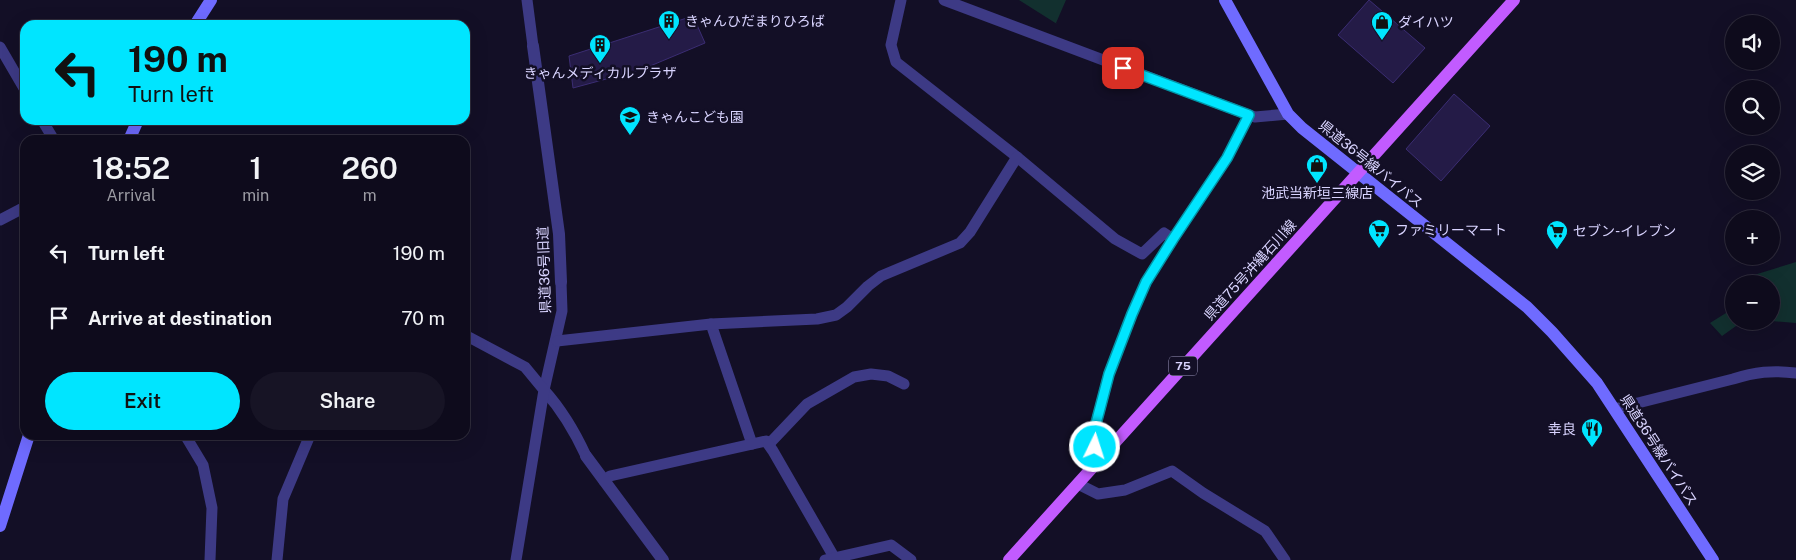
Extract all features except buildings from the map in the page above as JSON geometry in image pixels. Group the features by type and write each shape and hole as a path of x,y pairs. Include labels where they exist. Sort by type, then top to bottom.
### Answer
{"main road":[{"path":"198,20 211,0"},
{"name":"県道36号線バイパス","path":"1225,0 1288,114 1302,128 1527,307 1598,383 1713,560"},
{"name":"県道75号沖縄石川線","path":"1009,560 1514,0"},
{"path":"0,526 27,440"}],"street":[{"name":"県道36号旧道","path":"516,560 544,390 557,340 562,311 559,234 527,0"},
{"path":"901,0 891,45 896,62 1017,157 1115,239 1142,254 1164,233 1173,239"},
{"path":"944,0 1255,117 1288,114"},
{"path":"0,47 20,81"},
{"path":"1103,455 1095,447 1093,435 1109,374 1132,314 1146,282 1227,158 1249,115"},
{"path":"557,340 711,324 817,319 836,315 847,308 880,276 960,243 970,232 1017,157"},
{"path":"0,220 20,210"},
{"path":"711,324 752,444"},
{"path":"470,338 525,367 558,406 573,429 586,456 663,560"},
{"path":"1614,409 1751,373 1778,371 1796,373"},
{"path":"769,444 806,404 854,377 872,374 888,376 904,384"},
{"path":"187,440 203,466 212,508 210,560"},
{"path":"277,560 283,499 308,440"},
{"path":"604,481 610,476 766,441 830,559 891,545 911,560"},
{"path":"1078,484 1098,494 1125,490 1172,471 1203,494 1266,531 1285,560"}],"green space":[{"path":"1019,0 1066,0 1057,24"},
{"path":"1796,262 1796,323 1780,322 1780,275 1754,275"},
{"path":"1725,314 1725,330 1730,330 1722,336 1710,323"}],"place":[{"name":"きゃんひだまりひろば","path":"669,40"},
{"name":"ダイハツ","path":"1382,41"},
{"name":"きゃんメディカルプラザ","path":"600,64"},
{"name":"きゃんこども園","path":"630,136"},
{"name":"池武当新垣三線店","path":"1317,184"},
{"name":"ファミリーマート","path":"1379,249"},
{"name":"セブン-イレブン","path":"1557,250"},
{"name":"幸良","path":"1592,448"}],"route":[{"path":"1095,447 1093,435 1109,374 1146,282 1227,158 1249,115 1123,68"}]}
